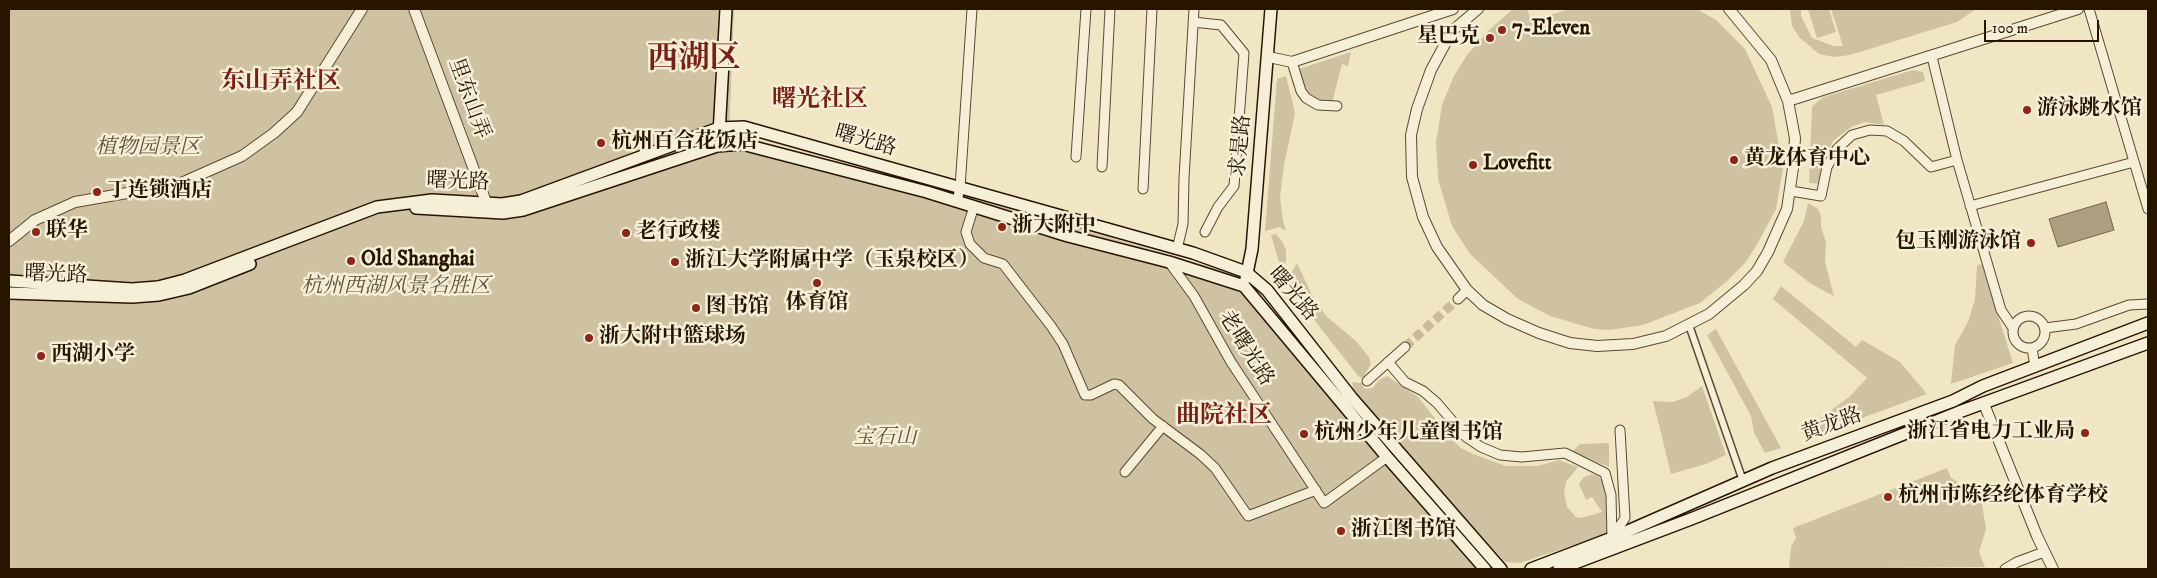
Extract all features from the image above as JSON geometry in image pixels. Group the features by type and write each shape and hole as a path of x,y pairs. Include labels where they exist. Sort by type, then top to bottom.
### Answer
{"main road":[{"path":"717,146 726,9"},
{"name":"求是路","path":"1244,286 1252,250 1269,56 1271,9"},
{"name":"曙光路","path":"9,281 132,289 158,287 185,280 377,207 432,200 502,204 540,196 719,128 744,127 1177,249 1246,272 1267,290 1351,398 1501,569"},
{"name":"曙光路","path":"9,293 132,297 159,295 189,288 374,216 409,208 503,213 523,210 717,146 742,144 957,201 1068,236 1169,262 1244,286 1387,457 1485,569"},
{"name":"黄龙路","path":"1531,569 1612,538 1782,464 2148,323"},
{"path":"1959,412 1982,394 2148,330"},
{"name":"黄龙路","path":"1559,569 1959,412 2148,343"},
{"path":"1782,464 1778,475 1782,479 1789,480"}],"street":[{"path":"9,241 35,220 75,202 179,184 242,156 274,133 297,112 362,9"},
{"name":"里东山弄","path":"414,9 486,202"},
{"path":"957,201 960,188 972,9"},
{"path":"1076,157 1086,9"},
{"path":"1102,167 1110,9"},
{"path":"1143,189 1152,9"},
{"path":"1177,249 1183,224 1194,9"},
{"path":"1269,56 1292,62 1453,9"},
{"path":"1478,9 1452,31 1431,70 1416,110 1410,135 1412,177 1422,217 1437,248 1467,290 1483,305 1507,320 1539,333 1570,343 1597,346 1633,344 1666,336 1689,325 1744,286 1756,271 1778,232 1791,191 1794,138 1788,101 1771,60 1729,9"},
{"path":"1788,101 1932,57 2078,9"},
{"path":"2089,9 2148,209"},
{"path":"1193,22 1221,25 1244,53 1234,186 1218,207 1205,232"},
{"path":"1932,57 1957,160 2001,310 2013,328 2017,343 2021,346 2037,347 2044,339 2045,328 2039,318 2029,315 2019,319 2013,328"},
{"path":"1292,62 1301,91 1311,102 1337,106"},
{"path":"1791,191 1821,196 1827,166 1837,149 1852,135 1870,130 1887,131 1904,141 1931,167 1957,160"},
{"path":"1970,206 2134,162"},
{"path":"974,206 966,232 970,244 984,258 1003,264 1063,344 1085,395 1091,395 1114,384 1119,385 1163,426 1215,468 1248,516 1316,490"},
{"name":"老曙光路","path":"1169,262 1194,296 1231,362 1324,503 1387,457"},
{"path":"1458,299 1467,290"},
{"path":"2045,328 2076,324 2129,305 2148,304"},
{"path":"1689,325 1743,481"},
{"path":"1367,381 1404,347"},
{"path":"2032,348 2035,368"},
{"path":"1388,362 1406,382 1430,397 1466,437 1480,447 1500,454 1522,458 1565,453 1605,474 1611,495 1612,538"},
{"path":"1984,404 2044,552 2054,569"},
{"path":"1125,472 1163,426"},
{"path":"1612,538 1625,518 1620,430"},
{"path":"2005,569 2017,562 2044,552"}],"green space":[{"name":"杭州西湖风景名胜区","path":"9,9 734,9 729,137 757,140 963,196 1234,274 1252,284 1355,410 1491,569 9,569"},
{"path":"1513,9 1527,9 1531,20 1571,9 1697,9 1716,20 1745,49 1772,107 1783,169 1776,209 1746,262 1727,281 1700,303 1643,325 1610,330 1594,329 1550,316 1518,299 1470,254 1452,226 1438,179 1436,142 1442,105 1454,76 1467,55 1489,30"},
{"path":"1790,9 1801,9 1801,16 1812,38 1834,46 1843,46 1831,9 1956,9 1957,11 1960,9 1976,9 1957,22 1850,55 1834,57 1819,54 1799,37 1792,26"},
{"path":"1808,9 1829,9 1836,32 1817,38"},
{"path":"1351,52 1348,66 1342,64 1332,103 1312,97 1303,83 1299,69"},
{"path":"1913,70 1923,72 1925,81 1876,95 1884,125 1865,122 1851,127 1833,141 1825,158 1820,184 1809,183 1812,107 1824,97"},
{"path":"1286,76 1295,113 1284,165 1280,197 1286,231 1280,227 1265,231 1277,79"},
{"path":"1808,203 1818,209 1821,216 1821,227 1826,242 1825,262 1834,296 1811,284 1783,262 1804,221"},
{"path":"1276,234 1286,250 1286,261 1281,269 1271,235"},
{"path":"1297,263 1313,297 1326,316 1355,340 1369,357 1371,364 1363,378 1359,377 1285,283"},
{"path":"1982,264 2013,363 1951,384 1955,345 1968,322 1975,299 1977,265"},
{"path":"1781,286 1856,347 1862,340 1900,362 1927,394 1805,439 1802,432 1849,397 1867,378 1773,299"},
{"path":"1716,329 1781,448 1765,453 1754,433 1751,416 1707,335"},
{"path":"1387,376 1418,397 1450,437 1461,448 1473,454 1506,466 1538,466 1559,460 1578,467 1566,482 1564,493 1567,507 1576,517 1581,518 1602,512 1592,497 1586,500 1579,484 1584,477 1592,474 1598,476 1602,480 1605,490 1610,533 1520,563 1505,562 1355,398 1352,382 1361,383 1365,389 1373,388 1379,380"},
{"path":"1702,386 1726,455 1706,464 1671,474 1653,401 1673,402 1687,397"},
{"path":"1609,443 1609,467 1572,452 1580,444"},
{"path":"1947,468 1951,478 1965,486 1982,504 1986,529 1979,552 1985,567 1789,569 1791,547 1796,538 1793,528"}],"shaded area":[{"path":"2106,202 2114,230 2058,247 2049,219"}],"tunnel":[{"path":"1405,347 1458,299"}],"place":[{"name":"7-Eleven","path":"1502,30"},
{"name":"星巴克","path":"1490,38"},
{"name":"游泳跳水馆","path":"2027,110"},
{"name":"杭州百合花饭店","path":"601,143"},
{"name":"黄龙体育中心","path":"1734,160"},
{"name":"Lovefitt","path":"1473,165"},
{"name":"丁连锁酒店","path":"97,192"},
{"name":"浙大附中","path":"1002,227"},
{"name":"联华","path":"36,232"},
{"name":"老行政楼","path":"626,233"},
{"name":"包玉刚游泳馆","path":"2031,243"},
{"name":"Old Shanghai","path":"351,261"},
{"name":"浙江大学附属中学（玉泉校区）","path":"675,262"},
{"name":"体育馆","path":"817,283"},
{"name":"图书馆","path":"696,308"},
{"name":"浙大附中篮球场","path":"589,338"},
{"name":"西湖小学","path":"41,356"},
{"name":"浙江省电力工业局","path":"2085,433"},
{"name":"杭州少年儿童图书馆","path":"1304,434"},
{"name":"杭州市陈经纶体育学校","path":"1888,497"},
{"name":"浙江图书馆","path":"1341,531"}],"district":[{"name":"西湖区","path":"694,61"},
{"name":"东山弄社区","path":"281,83"},
{"name":"曙光社区","path":"820,101"},
{"name":"曲院社区","path":"1224,417"}],"park label":[{"name":"植物园景区","path":"148,149"},
{"name":"宝石山","path":"885,439"}]}
